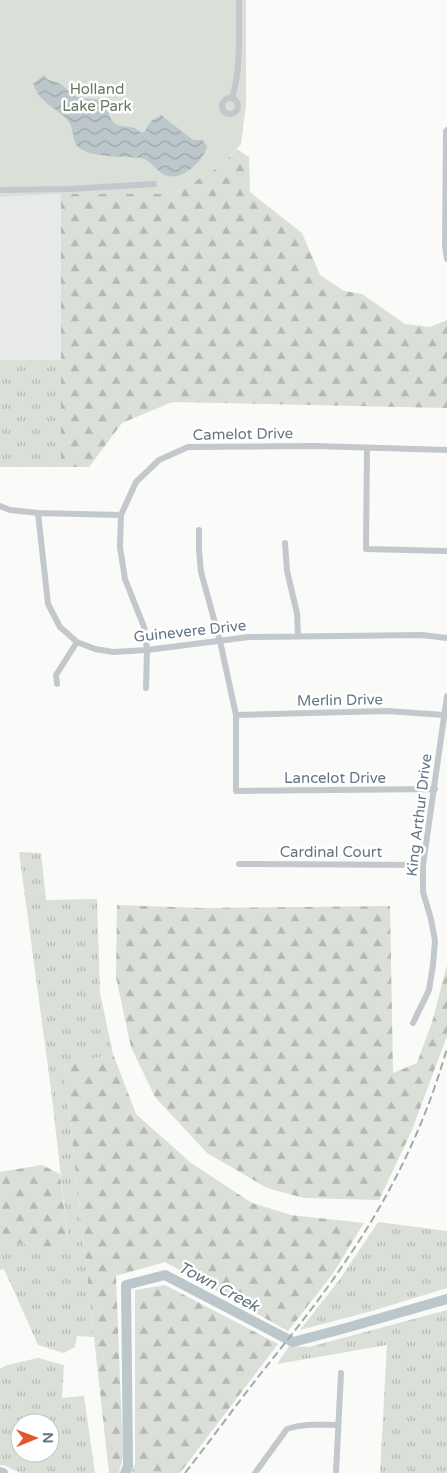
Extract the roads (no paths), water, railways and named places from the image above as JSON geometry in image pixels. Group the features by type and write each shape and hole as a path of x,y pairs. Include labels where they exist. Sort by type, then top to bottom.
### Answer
{"street":[{"path":"232,98 235,90 238,54 239,0"},
{"path":"447,130 444,246 447,258"},
{"path":"0,190 69,189 154,184"},
{"name":"Camelot Drive","path":"146,688 147,650 144,627 125,579 120,547 121,515 136,482 159,460 188,447 315,446 447,450"},
{"path":"367,448 366,549 447,551"},
{"path":"0,506 10,510 38,513 121,515"},
{"name":"Guinevere Drive","path":"38,513 48,604 60,626 77,642 95,649 113,652 147,650 249,637 422,635 447,638"},
{"path":"199,530 201,572 220,641 236,715"},
{"path":"286,543 287,571 297,613 298,636"},
{"path":"57,684 56,675 77,642"},
{"name":"King Arthur Drive","path":"413,1022 429,990 433,965 435,941 423,892 423,865 447,696"},
{"name":"Merlin Drive","path":"236,715 386,711 444,715"},
{"name":"Lancelot Drive","path":"236,715 236,791 435,789"},
{"name":"Cardinal Court","path":"239,864 423,865"},
{"path":"336,1473 341,1373"},
{"path":"255,1473 287,1429 308,1424 338,1425"}],"water":[{"path":"44,75 48,80 61,84 76,97 99,100 112,121 117,125 135,128 140,132 144,132 151,121 161,115 193,140 202,140 207,146 205,151 198,162 187,172 174,176 164,175 144,159 87,152 76,144 68,120 45,101 35,89 33,84"}],"waterway":[{"name":"Town Creek","path":"125,1473 128,1466 126,1285 165,1275 293,1342 447,1299"}],"railway":[{"path":"185,1473 315,1304 363,1235 406,1158 429,1104 447,1048"}],"park label":[{"name":"Holland Lake Park","path":"97,98"}]}
